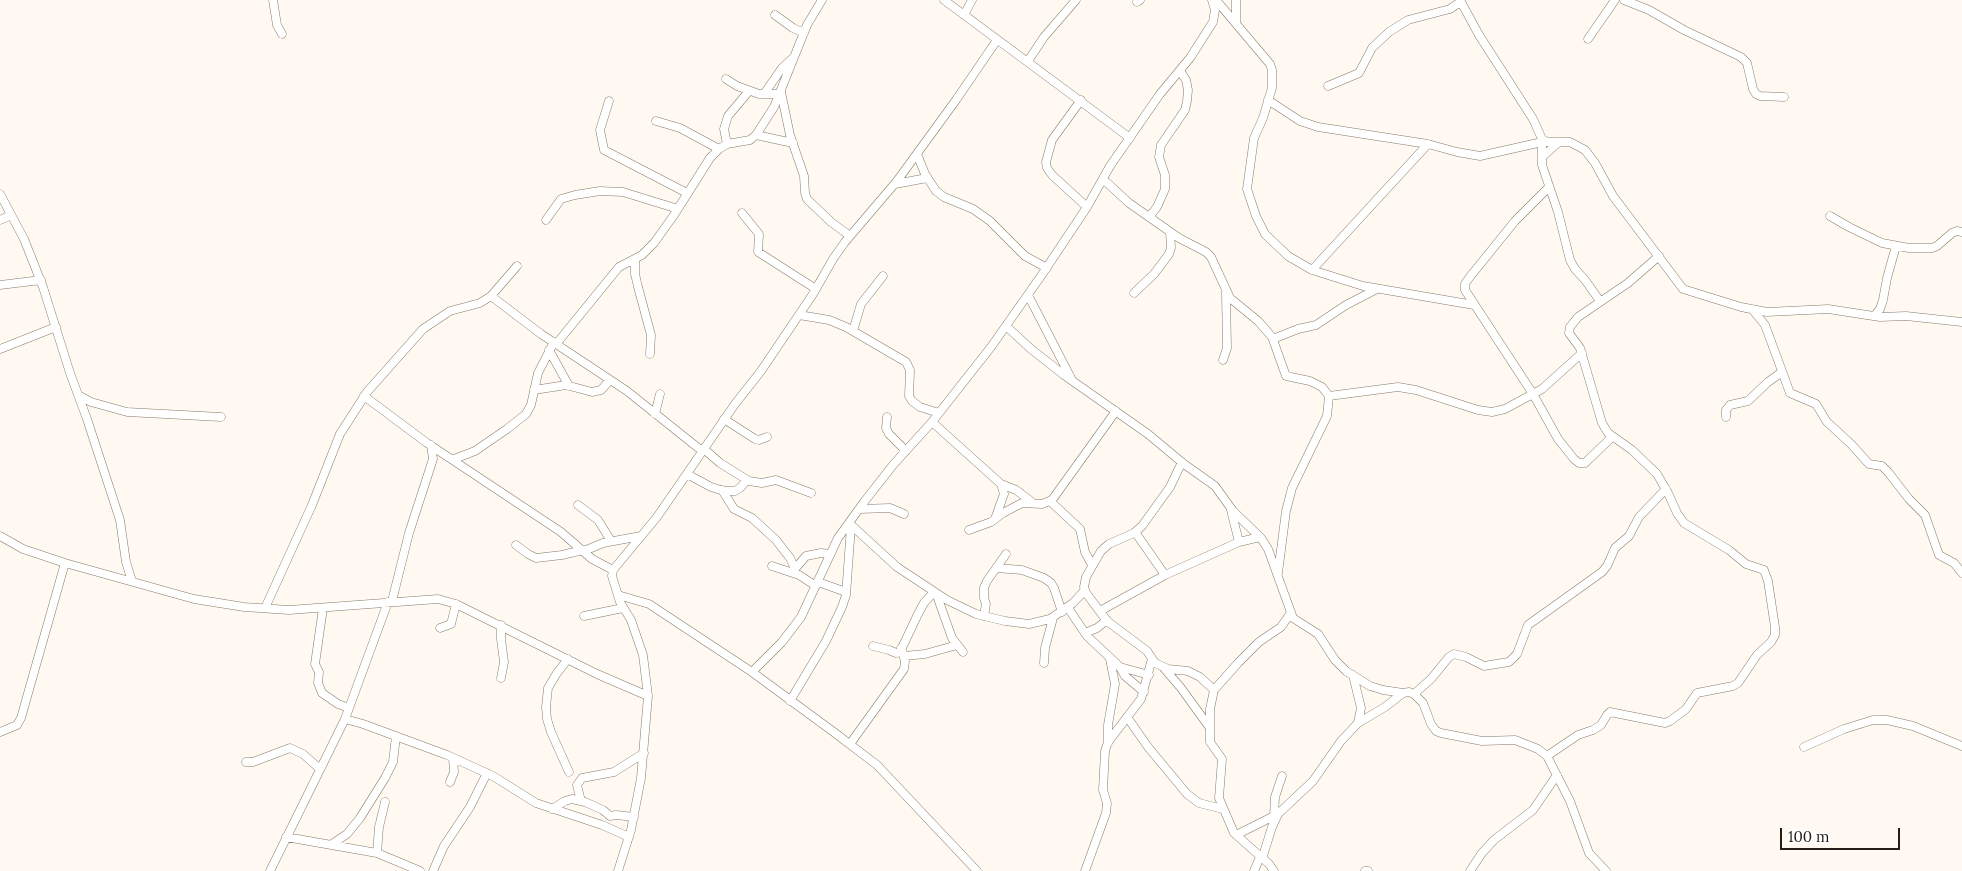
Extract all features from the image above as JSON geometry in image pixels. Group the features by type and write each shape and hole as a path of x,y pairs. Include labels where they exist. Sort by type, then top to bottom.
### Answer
{"street":[{"path":"273,0 276,25 282,34"},
{"path":"454,459 475,451 526,414 531,405 538,372 549,350 611,275 619,267 642,255 654,242 678,209 710,158 719,149 727,144 750,140 756,136 774,107 813,12 822,0"},
{"path":"944,0 1130,138"},
{"path":"964,15 972,0"},
{"path":"1028,61 1044,37 1076,0"},
{"path":"1214,0 1236,22 1270,64 1273,78 1268,100 1254,138 1247,189 1250,202 1265,234 1288,256 1312,270 1348,282 1474,306"},
{"path":"752,672 782,642 801,617 830,554 859,509 932,422 1006,326 1047,268 1130,138 1160,94 1180,71 1213,22 1214,0"},
{"path":"1236,0 1236,22"},
{"path":"1588,39 1615,0"},
{"path":"1624,0 1648,10 1684,30 1741,57 1747,63 1756,94 1760,96 1784,97"},
{"path":"1328,86 1358,73 1372,48 1389,32 1408,20 1450,9 1460,1 1479,35 1533,119 1542,140 1542,165 1558,212 1572,265 1600,301"},
{"path":"775,15 793,28 804,33"},
{"path":"618,871 634,817 641,778 648,696 643,655 618,595 612,576 613,570 641,536 761,371 816,289 833,259 850,236 895,184 997,40"},
{"path":"764,94 782,68 794,56"},
{"path":"1149,217 1157,207 1165,189 1165,175 1159,157 1161,145 1184,110 1187,101 1188,90 1186,80 1180,71"},
{"path":"726,79 749,91 764,94 780,93"},
{"path":"727,144 724,129 728,116 749,91"},
{"path":"780,93 804,176 807,199 831,222 850,236"},
{"path":"1080,100 1052,140 1046,162 1047,168 1052,175 1087,207"},
{"path":"1268,100 1300,121 1318,127 1428,144 1480,156 1542,140 1547,142 1570,142 1585,150 1595,162 1613,196 1683,289 1767,312 1828,309 1962,322"},
{"path":"609,101 600,130 604,150 687,193"},
{"path":"656,121 680,128 719,149"},
{"path":"756,136 793,143"},
{"path":"1542,157 1560,142"},
{"path":"1312,270 1428,144"},
{"path":"917,154 927,178 936,191 990,221 1025,256 1047,268"},
{"path":"895,184 927,178"},
{"path":"1103,179 1129,203 1170,232 1206,252 1211,257 1226,291 1235,304 1258,321 1273,340 1286,376 1310,381 1322,387 1329,396 1327,416 1292,488 1286,511 1278,575"},
{"path":"1549,187 1515,221 1469,278 1465,290 1533,394 1558,440 1566,450 1579,463 1585,463 1612,437"},
{"path":"546,220 561,199 600,191 623,192 678,209"},
{"path":"0,194 24,239 41,280 120,520 126,562 132,581"},
{"path":"742,213 759,234 758,252 816,289"},
{"path":"0,220 12,215"},
{"path":"1830,216 1882,242 1909,248 1932,248 1938,246 1954,232 1962,232"},
{"path":"1134,293 1154,274 1169,254 1170,232"},
{"path":"1875,315 1881,306 1896,246"},
{"path":"1548,756 1578,735 1601,725 1610,712 1665,723 1670,721 1686,709 1697,693 1733,686 1738,683 1757,655 1774,638 1775,626 1768,581 1764,570 1746,564 1729,550 1684,523 1676,513 1666,489 1657,474 1632,450 1612,437 1602,423 1582,353 1569,333 1570,327 1578,317 1628,283 1659,256"},
{"path":"635,260 636,280 652,335 650,354"},
{"path":"265,608 312,505 340,434 364,396 422,329 450,311 480,302 491,296 517,266"},
{"path":"853,331 861,304 884,276"},
{"path":"0,285 41,280"},
{"path":"1273,340 1298,329 1316,325 1346,305 1377,288"},
{"path":"1223,360 1227,348 1226,291"},
{"path":"1028,295 1073,382"},
{"path":"491,296 610,380 720,463 746,480 762,483 776,480 811,493"},
{"path":"1752,309 1765,325 1790,393 1816,404 1827,422 1869,464 1882,466 1925,516 1939,554 1954,563 1962,573"},
{"path":"799,314 830,320 906,362 910,370 910,396 912,402 920,407 939,413"},
{"path":"1006,326 1030,349 1073,382 1148,434 1215,486 1229,506 1260,537 1268,549 1290,614 1297,621 1318,634 1335,660 1353,675 1370,686 1383,690 1414,694 1423,703 1431,724 1436,731 1446,735 1470,739 1521,742 1538,749 1548,756 1578,818 1589,853 1606,871"},
{"path":"0,349 56,328"},
{"path":"549,350 569,386"},
{"path":"1329,396 1398,387 1416,390 1478,410 1492,412 1505,409 1542,389 1582,353"},
{"path":"1726,417 1726,410 1730,405 1748,401 1782,372"},
{"path":"534,390 555,386 569,386 592,392 601,390 610,380"},
{"path":"655,414 660,394"},
{"path":"78,395 91,402 127,412 221,417"},
{"path":"364,396 431,445 555,528 592,559 613,570"},
{"path":"969,530 1022,503 1042,504 1050,501 1057,495 1072,470 1116,411"},
{"path":"887,417 886,428 889,434 906,451"},
{"path":"724,420 755,439 759,440 766,437"},
{"path":"932,422 1001,484 1016,490 1032,502"},
{"path":"270,871 345,719 390,602 433,459 431,445"},
{"path":"1182,462 1170,487 1156,508 1135,532 1109,544 1101,551 1084,582 1085,590 1107,620 1147,651 1152,659 1164,667 1210,728"},
{"path":"687,474 711,487 722,490 735,491 746,480"},
{"path":"995,518 1004,494 1001,484"},
{"path":"1414,694 1454,654 1466,657 1484,666 1505,663 1514,658 1520,648 1528,625 1602,572 1610,562 1615,548 1629,536 1639,516 1666,489"},
{"path":"722,490 734,509 752,518 776,540 790,558 793,571"},
{"path":"1050,501 1080,529 1085,552 1092,565"},
{"path":"578,505 598,520 612,541"},
{"path":"1229,506 1239,542"},
{"path":"859,509 890,508 904,514"},
{"path":"790,701 826,641 838,616 846,592 850,525"},
{"path":"850,525 897,567 935,593 984,616 1029,624 1053,618 1065,610 1085,590"},
{"path":"1135,532 1165,574"},
{"path":"0,536 17,546 65,563 194,599 244,607 290,610 438,599 456,604 502,625 597,674 648,696"},
{"path":"516,545 536,558 583,551 612,541 641,536"},
{"path":"1100,610 1165,574 1239,542 1260,537"},
{"path":"793,571 806,556 821,553 830,554"},
{"path":"984,616 984,588 1006,554"},
{"path":"0,732 17,725 21,718 65,563"},
{"path":"772,566 793,571 817,584 846,592"},
{"path":"996,568 1022,570 1044,578 1051,583 1065,610 1120,668 1125,676 1144,692"},
{"path":"935,593 944,619 957,645 963,652"},
{"path":"850,744 904,669 902,652 924,603 935,593"},
{"path":"618,595 649,604 752,672 850,744 877,765 977,871"},
{"path":"440,628 451,624 456,604"},
{"path":"323,608 315,664 319,672 318,683 322,693 338,704 349,708"},
{"path":"584,616 623,608"},
{"path":"1274,871 1236,835 1223,808 1218,790 1222,759 1210,742 1210,709 1214,690 1238,662 1260,642 1281,627 1290,614"},
{"path":"1044,663 1045,648 1053,618"},
{"path":"1085,632 1097,628 1107,620"},
{"path":"501,678 504,662 501,639 502,625"},
{"path":"873,646 896,653 925,654 957,645"},
{"path":"568,659 556,673 548,688 546,720 569,772"},
{"path":"1085,871 1106,813 1107,803 1103,790 1104,757 1108,743 1108,725 1115,684 1110,659"},
{"path":"1108,743 1142,699 1152,659"},
{"path":"1164,667 1188,671 1200,677 1214,690"},
{"path":"1120,668 1149,675"},
{"path":"1353,675 1361,708 1358,723"},
{"path":"1236,835 1276,815 1313,781 1358,723 1404,693"},
{"path":"1127,717 1148,747 1187,794 1199,803 1223,808"},
{"path":"345,719 453,758 487,773 536,804 602,825 629,837"},
{"path":"1804,746 1844,728 1873,720 1887,720 1913,726 1962,746"},
{"path":"332,844 348,834 385,778 393,762 396,736"},
{"path":"246,762 253,762 290,748 303,754 320,769"},
{"path":"581,801 577,785 582,778 614,772 644,753"},
{"path":"450,782 454,772 453,758"},
{"path":"433,871 444,846 470,807 487,773"},
{"path":"1470,871 1482,853 1494,840 1533,810 1557,775"},
{"path":"1254,871 1261,858 1276,815 1275,797 1282,776"},
{"path":"552,809 572,799 603,810 610,816 634,817"},
{"path":"377,853 379,827 385,802"},
{"path":"286,837 377,853 420,871"}]}
